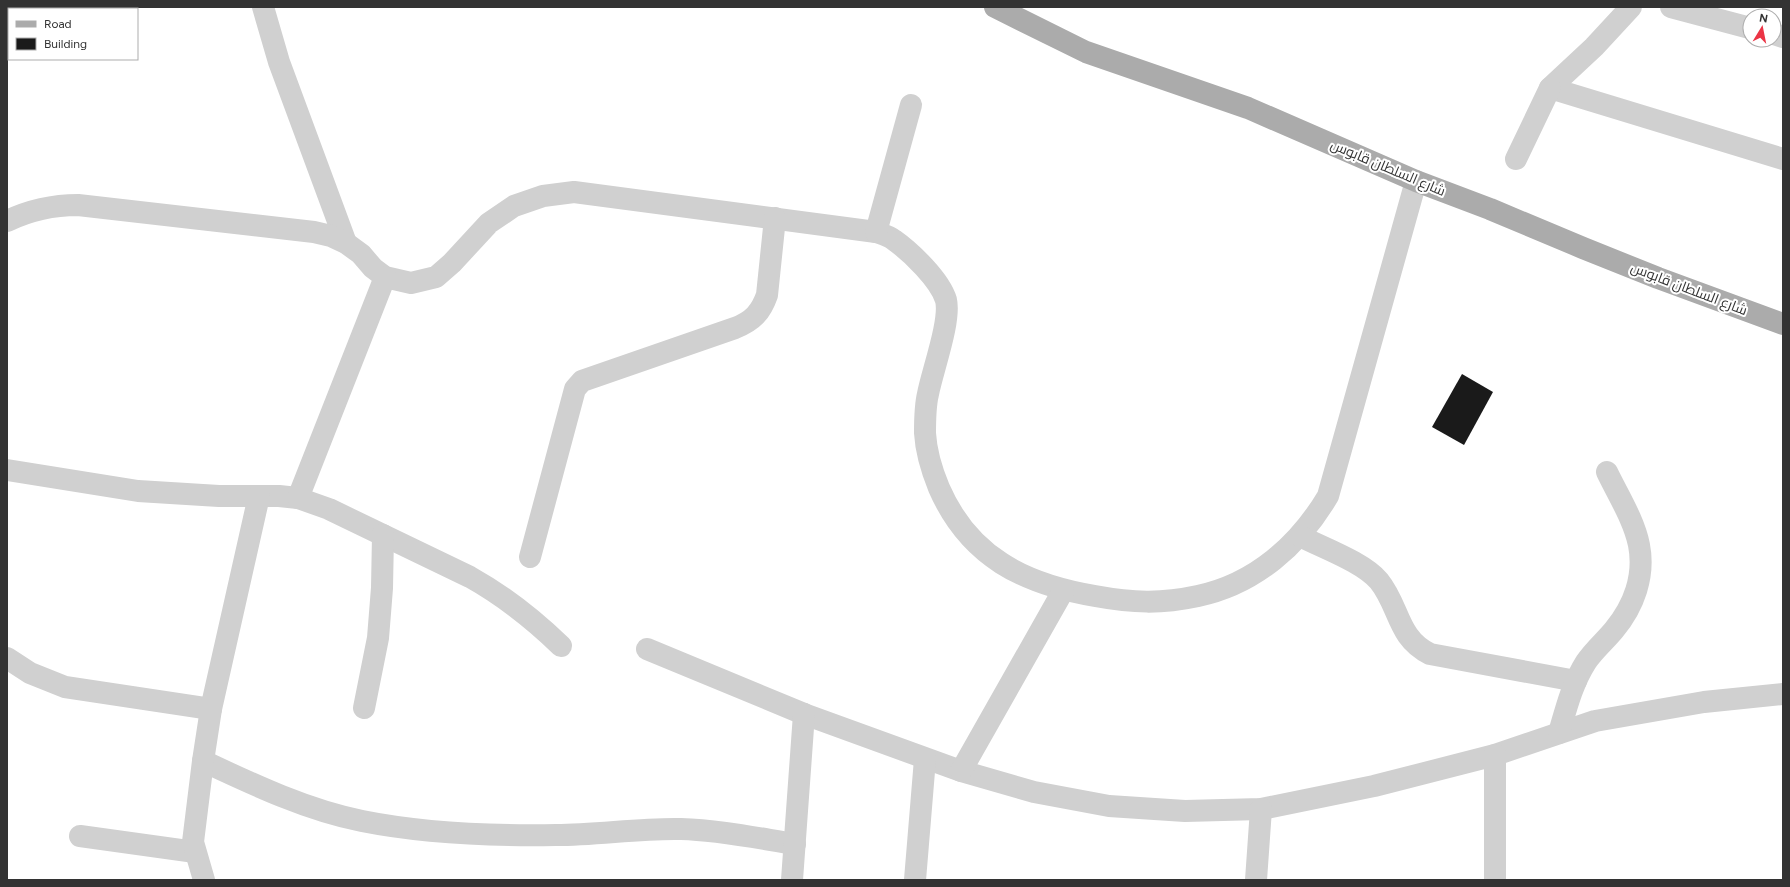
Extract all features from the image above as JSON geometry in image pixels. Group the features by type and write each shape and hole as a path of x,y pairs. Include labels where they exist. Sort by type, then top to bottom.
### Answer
{"main road":[{"name":"شارع السلطان قابوس","path":"995,7 1086,52 1248,108 1416,181 1490,208 1658,278 1783,324"}],"street":[{"path":"263,7 279,62 346,243"},
{"path":"1516,159 1550,88 1632,7"},
{"path":"1671,7 1742,26"},
{"path":"1550,88 1783,159"},
{"path":"876,232 911,105"},
{"path":"7,221 39,209 58,205 78,205 314,232 331,236 346,243 361,254 373,268 386,277 411,283 436,277 452,263 489,223 514,206 543,196 574,192 876,232 892,239 906,250 937,282 946,301 946,321 927,397 925,434 932,471 946,505 968,536 996,560 1029,579 1064,591 1137,603 1174,602 1209,594 1243,581 1267,565 1300,536 1315,517 1328,496 1416,181"},
{"path":"530,557 575,388 582,381 747,324 756,316 763,306 767,295 775,218"},
{"path":"298,498 386,277"},
{"path":"7,470 138,491 218,496 279,496 298,498 314,503 470,577 495,591 524,612 561,646"},
{"path":"1559,733 1576,681 1586,662 1628,612 1637,591 1641,568 1639,544 1631,523 1607,472"},
{"path":"204,880 193,842 203,761 211,709 259,496"},
{"path":"364,708 378,638 382,600 383,535"},
{"path":"1300,536 1370,572 1380,582 1411,641 1419,649 1430,654 1576,681"},
{"path":"961,771 1064,591"},
{"path":"647,649 804,714 961,771 1034,792 1109,806 1185,811 1262,809 1374,786 1495,755 1594,721 1704,702 1783,694"},
{"path":"7,658 30,673 65,687 211,709"},
{"path":"792,880 804,714"},
{"path":"1495,755 1495,880"},
{"path":"915,880 925,759"},
{"path":"203,761 281,796 321,810 369,822 459,832 508,835 556,835 682,829 795,844"},
{"path":"1256,880 1262,809"},
{"path":"80,836 195,852"}],"building":[{"path":"1462,374 1493,392 1464,445 1432,427"}]}
